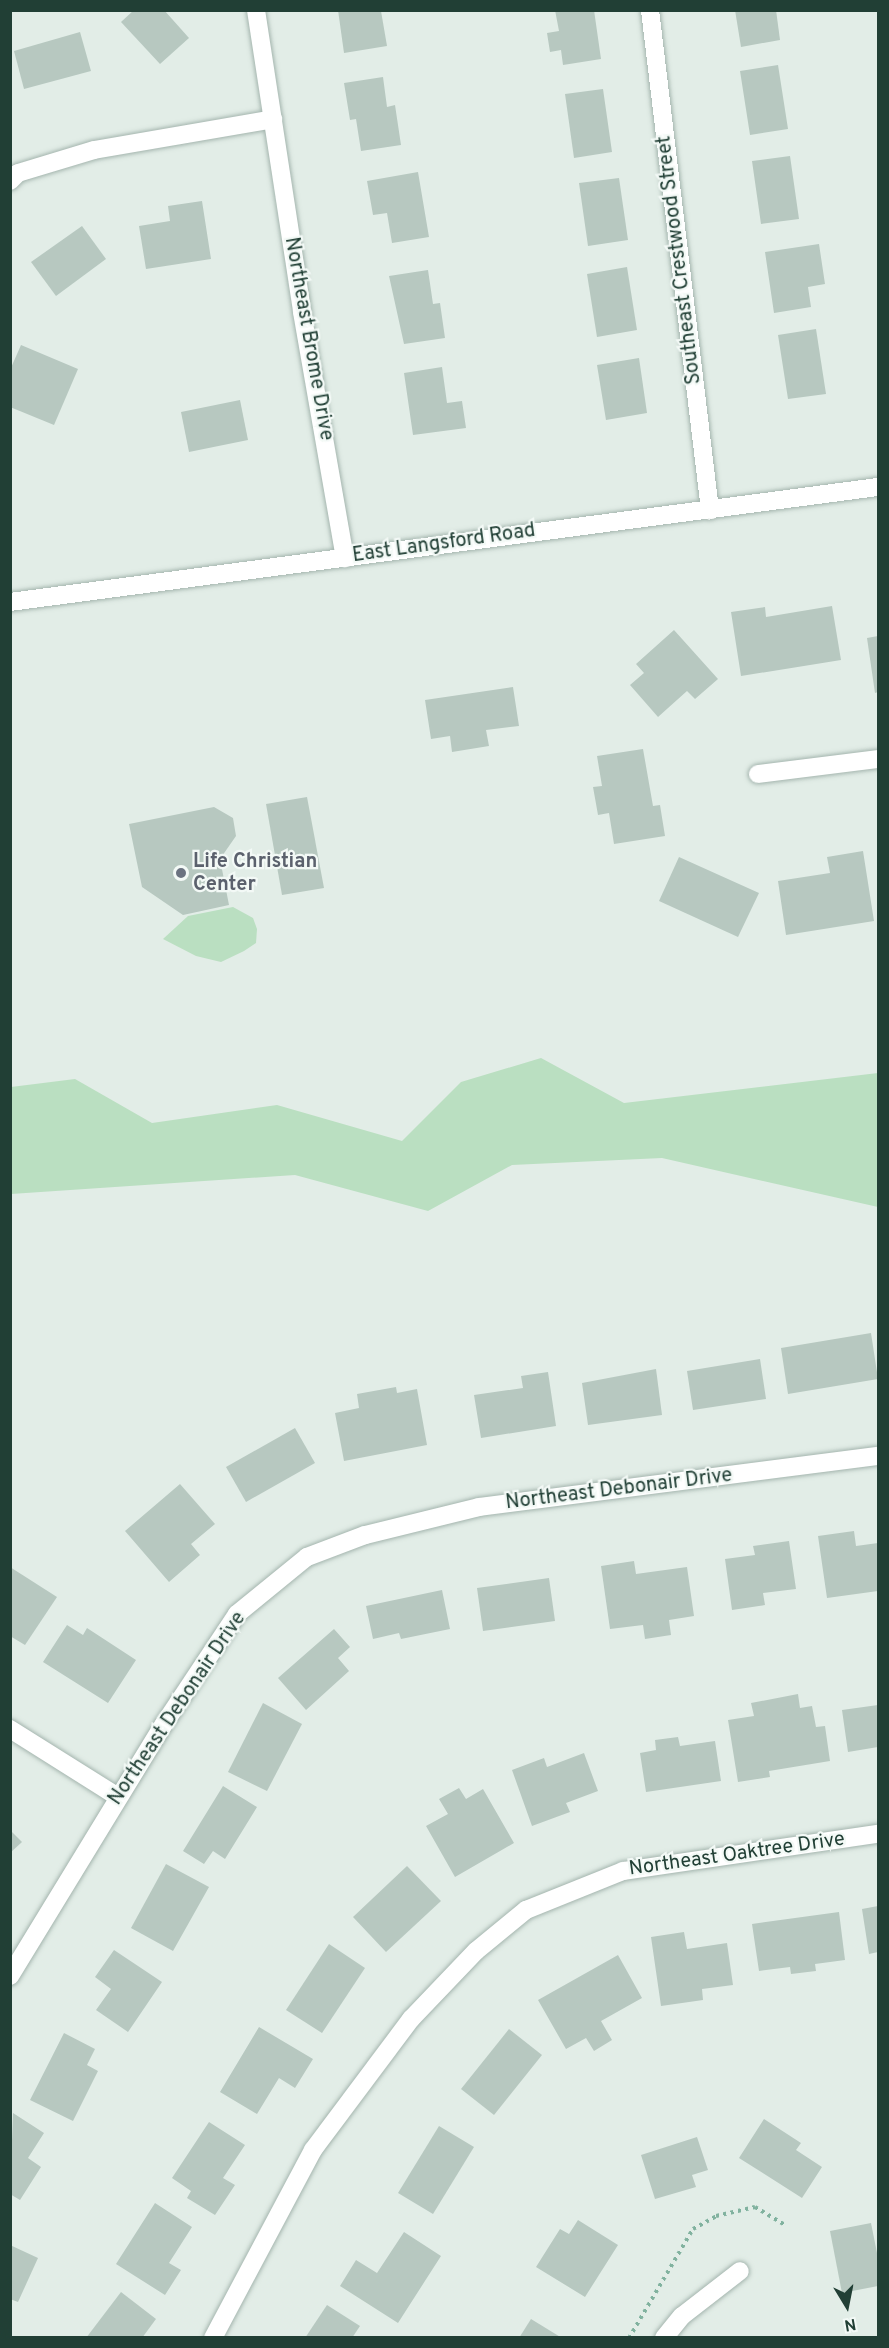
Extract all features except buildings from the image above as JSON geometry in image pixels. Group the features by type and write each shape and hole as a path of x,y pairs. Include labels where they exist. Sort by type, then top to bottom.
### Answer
{"street":[{"name":"Northeast Brome Drive","path":"256,10 345,558"},
{"name":"Southeast Crestwood Street","path":"651,10 710,510"},
{"path":"10,181 18,173 94,150 273,119"},
{"name":"East Langsford Road","path":"10,602 879,487"},
{"path":"758,774 879,759"},
{"name":"Northeast Debonair Drive","path":"10,1976 118,1797 237,1614 307,1557 365,1535 479,1507 879,1456"},
{"path":"10,1729 118,1797"},
{"name":"Northeast Oaktree Drive","path":"213,2337 313,2150 411,2019 476,1951 526,1910 624,1871 879,1834"},
{"path":"664,2337 682,2316 740,2271"}],"path":[{"path":"629,2337 693,2229 716,2216 755,2207 785,2225"}],"green space":[{"path":"233,907 253,918 257,929 256,943 221,962 196,956 163,939 188,916"},
{"path":"541,1058 624,1103 878,1073 878,1207 662,1158 512,1165 428,1211 295,1175 11,1194 11,1087 75,1079 152,1123 277,1105 402,1141 461,1082"}],"place":[{"name":"Life Christian Center","path":"181,873"}]}
